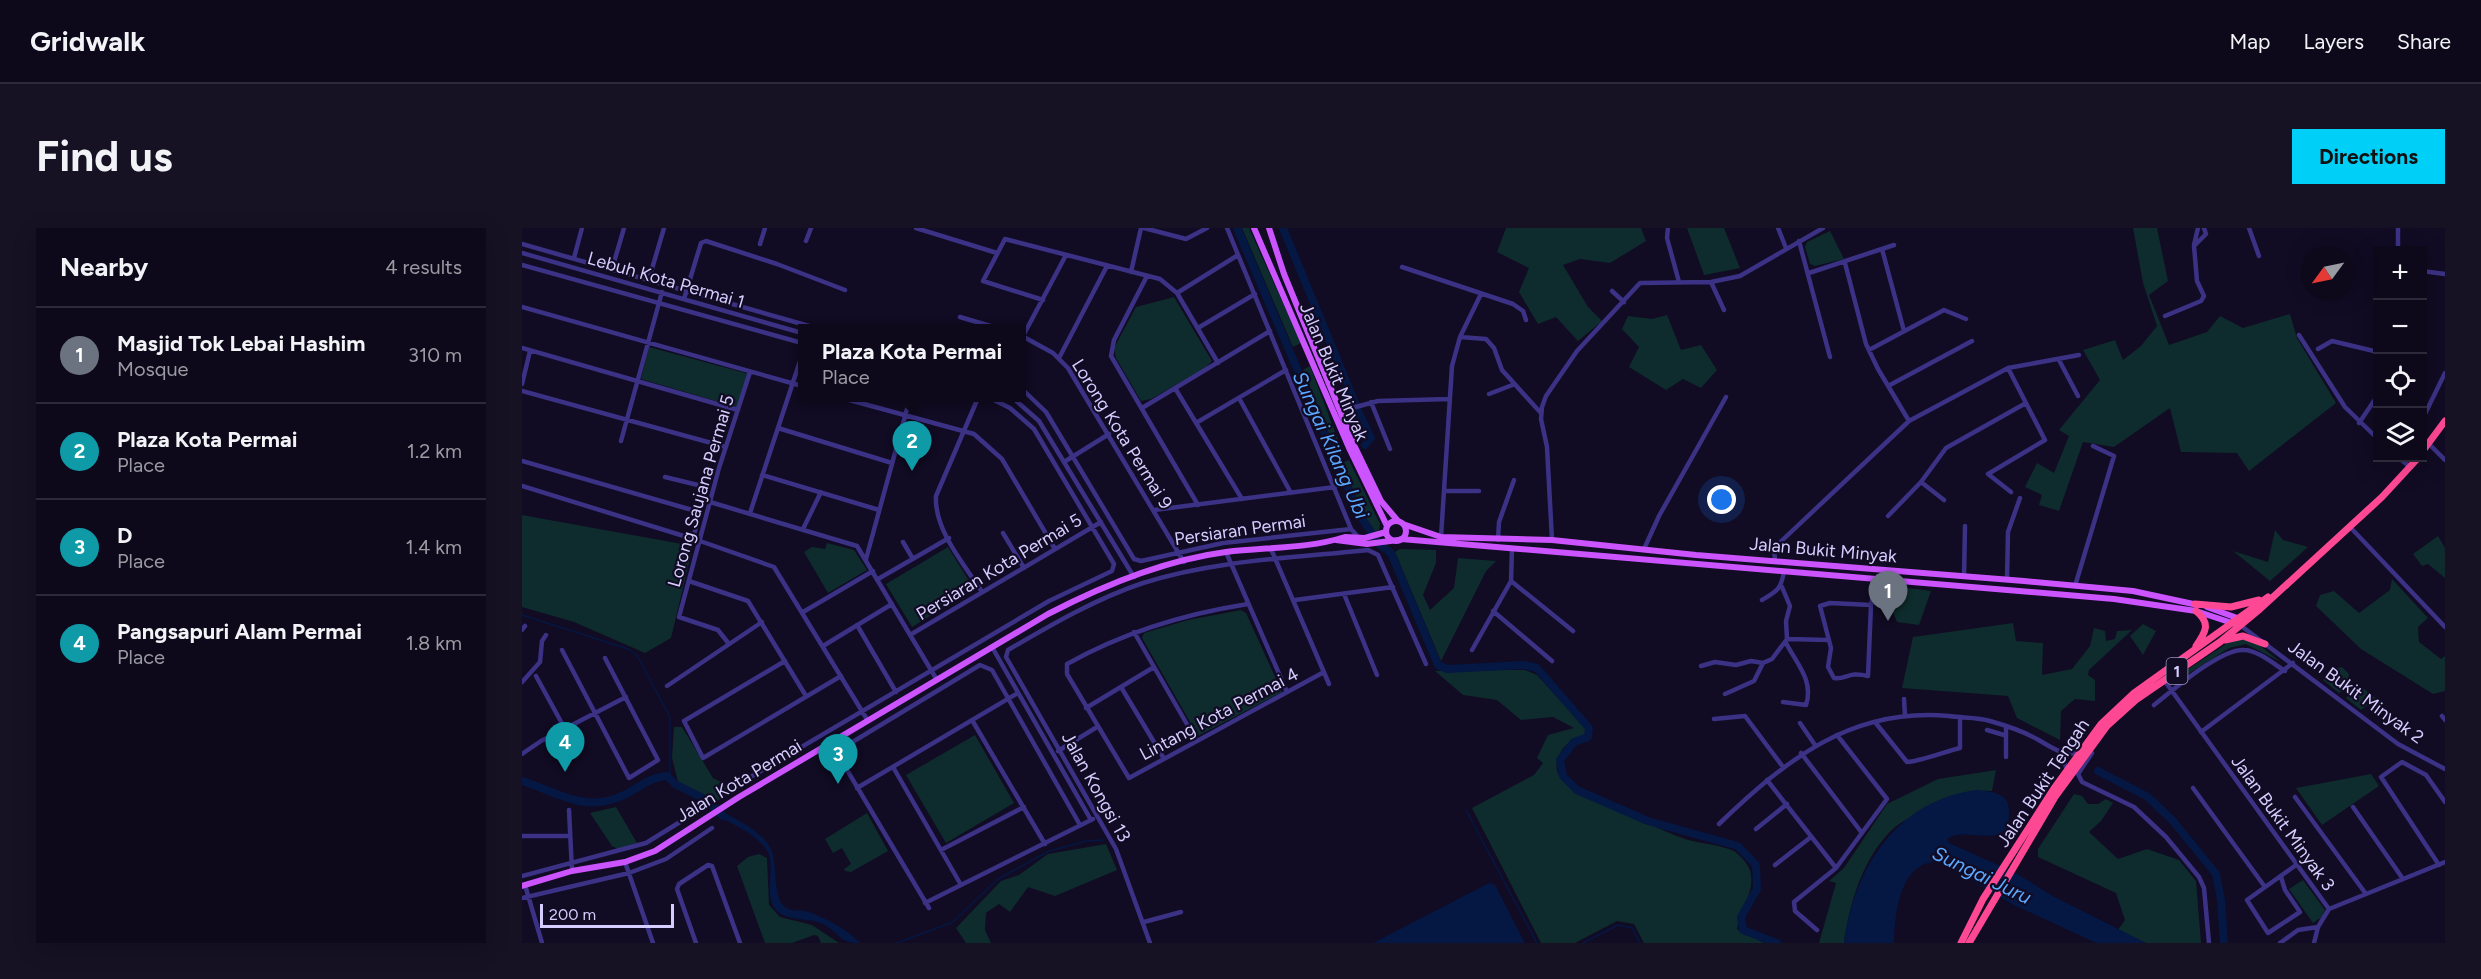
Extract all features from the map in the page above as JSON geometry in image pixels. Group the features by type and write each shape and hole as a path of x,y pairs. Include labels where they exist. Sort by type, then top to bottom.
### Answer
{"highway":[{"path":"2428,444 2445,421"},
{"name":"1","path":"2283,588 2350,527 2414,462"},
{"path":"2195,607 2237,606 2283,588"},
{"name":"Jalan Bukit Tengah","path":"1961,943 1983,899 2011,864 2088,749 2116,716 2220,642 2240,622 2283,588"},
{"path":"2191,653 2206,632 2207,626 2206,620 2195,607"},
{"name":"Jalan Bukit Tengah","path":"1969,943 2011,864 2067,770 2101,724 2128,698 2231,623 2240,622"},
{"path":"2220,642 2243,636 2265,644"}],"main road":[{"name":"Jalan Bukit Minyak","path":"1255,228 1384,531"},
{"name":"Jalan Bukit Minyak","path":"1266,228 1341,411 1381,501 1401,523 1441,537 1552,540 2133,591 2195,607 2240,622"},
{"path":"1391,522 1401,523 1405,532 1400,539 1390,539 1384,531 1391,522"},
{"name":"Jalan Kota Permai","path":"1364,540 1384,531"},
{"name":"Jalan Bukit Minyak","path":"1400,539 2195,607 2231,623"},
{"name":"Jalan Kota Permai","path":"523,885 572,871 625,862 649,853 726,804 1048,614 1134,577 1226,552 1271,549 1336,540 1385,542 1400,539"},
{"path":"1963,587 1966,584 1964,577"},
{"path":"1976,578 1973,583 1976,588"}],"street":[{"path":"574,258 582,228"},
{"path":"612,269 624,228"},
{"path":"648,279 664,228"},
{"path":"760,244 765,228"},
{"path":"806,241 811,228"},
{"path":"916,228 998,253"},
{"path":"1131,272 1143,228 1186,239 1207,228"},
{"path":"1227,228 1351,529 1364,540"},
{"path":"1668,228 1667,238 1679,282"},
{"path":"1778,228 1786,248"},
{"path":"1540,412 1546,396 1577,351 1640,283 1711,282 1740,276 1823,228"},
{"path":"2165,316 2201,301 2204,296 2197,281 2194,246 2198,228"},
{"path":"2194,246 2206,234 2204,228"},
{"path":"2249,228 2259,256"},
{"path":"2398,228 2398,246"},
{"path":"1043,300 983,281 1005,239 1160,279 1177,293 1218,363"},
{"path":"1799,241 1830,357"},
{"path":"684,299 701,243 706,242 777,264 845,290"},
{"path":"522,244 802,324"},
{"path":"1809,273 1845,263 1893,245"},
{"path":"1882,249 1904,331"},
{"name":"Lebuh Kota Permai 1","path":"522,253 798,332"},
{"path":"1026,329 1066,255"},
{"path":"1177,293 1238,255"},
{"path":"1845,263 1869,350 1909,421"},
{"name":"Lebuh Kota Permai 1","path":"522,265 798,342"},
{"path":"1059,358 1107,266"},
{"path":"1402,267 1512,304 1523,311 1526,320"},
{"path":"2427,272 2445,274"},
{"path":"1147,276 1110,350 1111,356 1198,504"},
{"path":"1711,282 1724,310"},
{"path":"1612,291 1624,302"},
{"path":"621,441 662,292"},
{"path":"1198,328 1255,294"},
{"path":"1441,537 1452,366 1460,337 1481,294"},
{"path":"522,307 798,385"},
{"path":"1869,350 1944,310 1966,319"},
{"path":"960,317 984,324"},
{"path":"1142,408 1270,332"},
{"path":"2299,335 2342,404 2373,435"},
{"path":"1460,337 1486,339 1494,348 1502,370 1540,412 1547,447 1552,540"},
{"name":"Lorong Kota Permai 9","path":"1026,338 1059,358 1076,379 1184,562"},
{"path":"1888,386 1972,341"},
{"path":"2318,349 2331,341 2373,351"},
{"path":"522,348 738,410"},
{"path":"522,384 530,351"},
{"path":"1774,560 1774,548 1909,421 2008,368 2079,355"},
{"path":"2060,360 2078,396"},
{"path":"750,513 798,368"},
{"path":"2008,368 2045,440 1988,474 2011,492"},
{"path":"1196,423 1286,370"},
{"name":"Lorong Saujana Permai 5","path":"729,644 718,630 679,617 710,502 750,372"},
{"path":"2427,410 2445,373"},
{"path":"1489,394 1515,384"},
{"path":"1175,388 1242,499"},
{"path":"522,391 726,447"},
{"path":"1026,393 1046,412 1121,536 1112,541"},
{"path":"1644,549 1659,516 1726,397"},
{"path":"1239,398 1291,493"},
{"path":"1341,411 1371,402 1450,399"},
{"path":"857,402 974,434 1002,459 1056,549"},
{"path":"866,559 909,402"},
{"path":"976,402 936,495 940,522 982,592"},
{"path":"998,402 1010,408 1034,429 1093,527"},
{"path":"1018,402 1039,421 1134,577"},
{"path":"1371,402 1390,449"},
{"path":"2359,423 2373,402"},
{"path":"1888,516 1922,482 1946,448 2026,403"},
{"path":"778,428 892,463"},
{"path":"1064,462 1109,434"},
{"path":"2428,444 2445,460"},
{"path":"2075,586 2115,456 2093,446"},
{"path":"522,460 699,512"},
{"path":"2404,462 2410,467"},
{"path":"762,476 879,510"},
{"path":"665,477 706,487 693,539"},
{"path":"1498,540 1501,516 1514,480"},
{"path":"1922,482 1944,500"},
{"path":"522,486 700,541 774,567 868,722"},
{"path":"1154,510 1335,487"},
{"path":"1444,491 1479,491"},
{"path":"803,529 821,492"},
{"path":"2007,580 2008,532 2020,498"},
{"path":"710,502 857,546 937,680"},
{"name":"Persiaran Kota Permai 5","path":"910,635 1101,522"},
{"path":"1964,577 1965,526"},
{"name":"Jalan Kota Permai","path":"737,785 1079,586 1112,571 1114,564 1093,527"},
{"path":"2350,527 2445,627"},
{"name":"Persiaran Permai","path":"1121,536 1134,559 1141,561 1222,543 1351,529"},
{"path":"1003,533 1024,568"},
{"path":"878,579 949,538"},
{"path":"903,542 913,559"},
{"path":"1473,650 1511,581 1512,548"},
{"path":"1271,549 1295,600 1329,684"},
{"path":"1230,564 1368,550 1378,555 1426,664"},
{"path":"1226,552 1287,692"},
{"name":"Jalan Kongsi 13","path":"1150,943 1116,849 1006,657 1008,650 1055,623 1143,583 1230,564"},
{"path":"802,612 873,571"},
{"path":"1783,702 1806,705 1809,693 1805,674 1787,641 1786,621 1790,606 1782,587 1784,572"},
{"path":"1871,605 1830,603 1820,606 1831,648 1828,667 1834,678 1849,673 1868,676 1871,605 1875,579"},
{"path":"689,580 745,599 762,622 806,696"},
{"path":"1511,581 1573,631"},
{"path":"1079,586 1084,597"},
{"path":"1295,600 1393,587"},
{"path":"1762,600 1776,594 1782,587"},
{"path":"1344,594 1377,675"},
{"path":"823,646 892,604"},
{"path":"1053,754 1097,727 1067,674 1067,664 1096,647 1157,623 1248,604"},
{"path":"1493,610 1552,661"},
{"path":"667,686 762,622"},
{"name":"Jalan Bukit Minyak 2","path":"2240,622 2265,644 2398,744 2445,769"},
{"path":"857,625 896,692"},
{"path":"1134,632 1196,740"},
{"path":"522,682 540,662 542,641 546,634"},
{"path":"1701,666 1715,662 1736,665 1751,662 1763,663 1772,659 1787,641 1828,640"},
{"path":"992,647 1091,820"},
{"path":"2154,705 2228,653 2239,650 2246,649 2285,671"},
{"path":"562,650 629,778 658,760 605,658"},
{"path":"785,661 684,721 704,758 841,676"},
{"path":"1725,694 1742,684 1754,681 1763,663"},
{"path":"2201,732 2293,663"},
{"path":"836,752 980,665 992,670 1080,825"},
{"path":"1086,708 1154,667"},
{"name":"Lintang Kota Permai 4","path":"1097,727 1127,776 1132,777 1163,757 1324,672"},
{"path":"536,676 565,729"},
{"name":"Jalan Bukit Minyak 3","path":"2164,680 2329,909 2445,862"},
{"path":"1121,687 1163,757"},
{"path":"920,690 925,699"},
{"path":"858,788 1018,693"},
{"path":"522,754 541,741 626,697"},
{"path":"1904,699 1905,716"},
{"path":"1719,824 1767,780 1815,745 1875,722 1905,716 1930,715 1988,720 2031,736 2061,753 2078,753"},
{"path":"1714,719 1745,716 1783,767"},
{"path":"1875,722 1908,762 1916,762 1930,755 1960,748 1960,717"},
{"path":"972,720 1045,844"},
{"path":"1800,723 1815,745"},
{"path":"2006,726 2004,735 2006,757"},
{"path":"1987,730 2004,735"},
{"path":"1816,930 1795,911 1794,902 1836,868 1887,799 1837,735"},
{"path":"831,743 927,905 961,885 1098,816"},
{"path":"2088,749 2092,753 2079,772 2082,782 2134,807 2166,837 2201,881 2207,904 2209,943"},
{"path":"1802,753 1862,833"},
{"path":"2061,753 2067,770"},
{"path":"790,754 796,764"},
{"name":"Jalan Bukit Minyak 2","path":"2439,865 2381,777 2402,762 2426,776 2445,802"},
{"path":"892,768 961,885"},
{"path":"1767,780 1836,868"},
{"path":"2193,788 2265,887"},
{"path":"2295,797 2366,894"},
{"path":"1755,829 1787,804"},
{"path":"941,850 1024,807"},
{"path":"2353,807 2403,879"},
{"path":"522,876 571,861 646,843 701,809"},
{"path":"569,810 572,871"},
{"path":"694,813 700,821"},
{"path":"525,897 629,873 666,859 712,828"},
{"path":"522,836 570,836"},
{"path":"1775,865 1811,837"},
{"path":"646,843 649,853"},
{"path":"625,862 653,943"},
{"path":"696,943 677,889 679,884 708,865 712,866 740,943"},
{"path":"2281,876 2285,890 2300,912 2268,933 2247,900 2296,865"},
{"path":"523,885 525,897 542,943"},
{"path":"2314,943 2318,927 2329,909"},
{"path":"1144,922 1181,912"},
{"path":"2280,943 2298,930 2318,927"}],"green space":[{"path":"1242,228 1249,228 1301,343 1293,347"},
{"path":"1506,228 1641,228 1646,241 1610,263 1580,259 1563,265 1588,307 1602,321 1578,341 1556,317 1538,324 1519,292 1529,268 1497,252"},
{"path":"1687,228 1724,228 1740,268 1704,275"},
{"path":"2133,228 2157,228 2168,281 2149,295 2169,345 2207,332 2220,316 2243,328 2290,314 2297,338 2336,403 2249,471 2237,453 2181,452 2170,408 2114,447 2083,442 2059,511 2039,505 2042,495 2025,487 2037,463 2054,473 2069,436 2059,430 2100,380 2083,350 2115,340 2123,360 2141,346 2157,326 2143,283"},
{"path":"1830,231 1844,259 1815,266 1810,264 1805,247 1807,242"},
{"path":"1174,297 1212,361 1205,368 1151,399 1141,401 1116,358 1114,348 1136,307"},
{"path":"1667,315 1681,350 1701,345 1717,370 1701,388 1683,379 1666,390 1629,367 1639,347 1622,329 1628,316 1652,319"},
{"path":"649,347 749,374 740,408 641,379"},
{"path":"1310,366 1343,453 1338,456 1303,370"},
{"path":"1349,460 1380,524 1379,530 1375,532 1368,526 1342,463"},
{"path":"522,515 693,546 671,638 645,653 574,622 522,607"},
{"path":"2275,530 2283,540 2308,547 2270,581 2233,551 2268,562"},
{"path":"2438,536 2445,548 2445,578 2428,564 2422,566 2413,554"},
{"path":"827,543 854,550 867,570 828,593 804,552 812,547 825,549"},
{"path":"948,547 974,589 912,627 886,584"},
{"path":"1400,549 1436,550 1436,563 1423,595 1430,610 1454,588 1458,558 1496,561 1486,571 1441,661 1395,552"},
{"path":"2392,579 2428,618 2418,627 2419,642 2441,659 2445,656 2445,691 2433,694 2361,649 2316,606 2320,595 2334,591 2359,613 2390,590"},
{"path":"1893,586 1931,591 1919,625 1897,622 1889,602 1880,604 1881,592"},
{"path":"1241,610 1246,613 1282,692 1198,736 1142,638 1144,633 1188,620"},
{"path":"2013,623 2016,641 2043,643 2042,675 2072,669 2090,646 2094,628 2105,631 2106,641 2115,639 2117,631 2132,630 2089,670 2088,675 2095,680 2095,701 2075,699 2061,711 2060,740 2017,718 2008,696 1902,688 1913,637"},
{"path":"2143,624 2156,631 2143,655 2130,636"},
{"path":"2235,638 2255,642 2281,662 2246,644 2229,648 2172,684 2172,680"},
{"path":"2342,667 2349,674 2347,688 2339,693 2323,680 2332,669"},
{"path":"1525,670 1537,675 1585,728 1585,736 1568,743 1558,758 1557,768 1560,777 1567,785 1588,797 1618,808 1676,836 1722,847 1738,854 1749,868 1751,884 1737,929 1764,943 1644,943 1634,924 1617,921 1575,943 1541,943 1472,808 1534,775 1543,763 1537,758 1548,735 1574,728 1553,717 1521,720 1497,700 1463,695 1435,671"},
{"path":"2360,686 2385,705 2368,705 2361,710 2346,698 2355,687"},
{"path":"674,727 682,727 713,778 737,790 717,801 678,782 672,758"},
{"path":"975,735 1014,803 946,843 906,775"},
{"path":"1996,770 1992,791 1966,792 1951,797 1906,819 1895,827 1875,851 1860,880 1854,896 1844,943 1819,943 1836,883 1829,881 1844,868 1887,804 1938,779"},
{"path":"2371,774 2379,786 2322,825 2296,788"},
{"path":"2074,794 2082,796 2088,804 2098,804 2106,799 2113,803 2101,821 2089,832 2118,859 2147,849 2179,860 2196,881 2201,943 2146,943 2118,930 2125,920 2116,893 2038,857 2038,849"},
{"path":"616,807 637,843 618,849 612,846 590,813"},
{"path":"867,813 888,851 851,872 845,871 844,869 851,864 842,848 833,853 825,839"},
{"path":"1106,844 1117,870 1055,896 1028,887 1010,912 999,904 986,913 985,930 991,943 966,943 956,928 1001,881 1019,875 1048,854"},
{"path":"759,854 767,858 769,905 780,917 812,925 839,943 821,943 818,936 814,935 792,943 765,943 737,866 748,857"},
{"path":"2303,880 2325,910 2322,917 2313,923 2289,889"}],"water":[{"name":"Sungai Juru","path":"1977,790 1995,793 2005,799 2009,807 2008,824 2003,831 1995,835 1955,835 1947,839 1949,843 2016,873 2051,895 2146,943 2096,943 2014,905 1940,862 1927,863 1916,869 1908,878 1898,903 1894,943 1844,943 1849,915 1858,889 1869,864 1884,842 1902,823 1924,808 1949,796"},
{"path":"722,812 755,831 770,847 773,854 777,889 782,904 789,909 812,913 827,920 860,943 844,940 825,925 788,917 777,911 770,897 771,863 766,849 750,834 716,816"},
{"path":"1489,883 1495,885 1525,943 1373,943"}],"waterway":[{"name":"Sungai Kilang Ubi","path":"1237,228 1359,514 1379,544 1391,553 1438,665 1447,669 1524,665 1537,668 1589,728 1588,737 1574,742 1560,760 1563,776 1577,790 1648,821 1738,846 1756,865 1757,889 1741,917 1743,930 1777,943"},
{"path":"1283,228 1371,438 1365,445"},
{"path":"522,615 628,649 637,655 670,717 670,780"},
{"path":"2098,771 2148,797 2173,821 2216,874 2221,900 2224,943"},
{"path":"522,781 572,799 597,802 624,795 650,781 667,776 675,784 705,799 723,816"},
{"path":"1466,810 1537,943"},
{"path":"897,943 953,922 998,879 1049,851 1086,841 1104,840"},
{"path":"1583,943 1618,925 1632,928 1640,943"}],"place":[{"name":"Plaza Kota Permai","path":"912,471"},
{"name":"Masjid Tok Lebai Hashim","path":"1888,621"},
{"name":"Pangsapuri Alam Permai","path":"565,772"},
{"name":"D","path":"838,784"}]}
